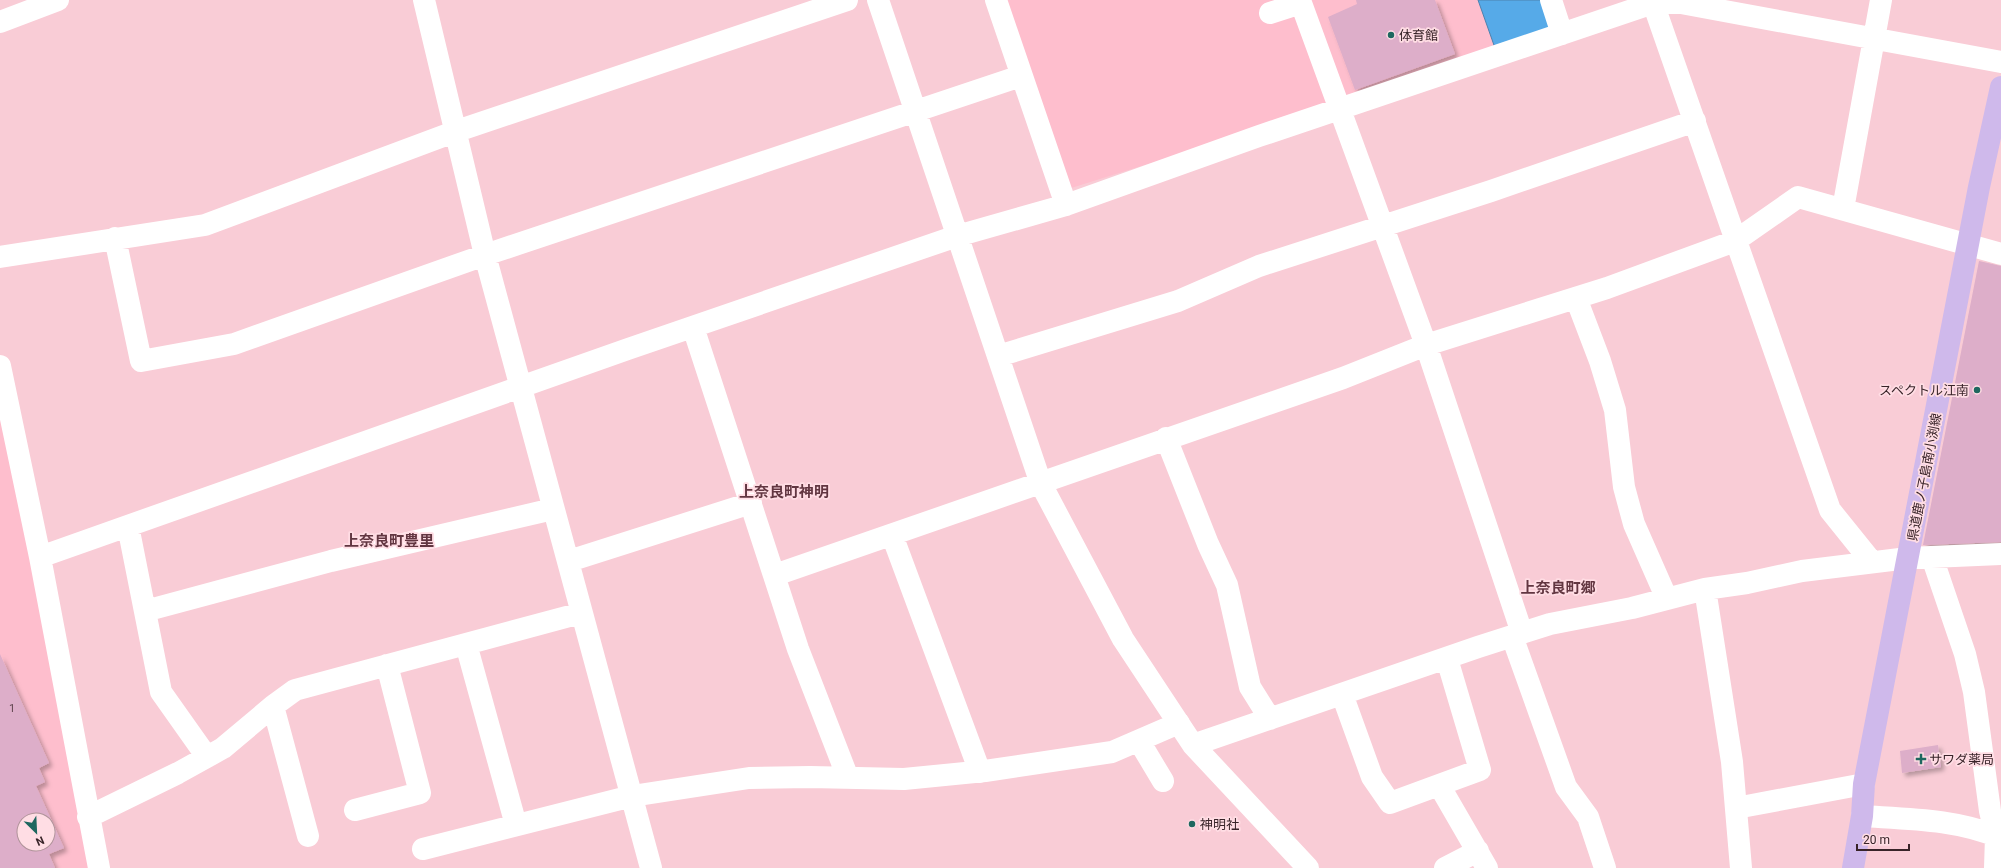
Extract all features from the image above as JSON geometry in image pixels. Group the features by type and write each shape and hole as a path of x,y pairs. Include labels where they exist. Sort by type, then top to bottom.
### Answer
{"main road":[{"name":"県道鹿ノ子島南小渕線","path":"1853,868 1862,816 1864,784 2001,87"}],"street":[{"path":"0,22 58,0"},
{"path":"424,0 454,132 519,387 553,509 569,560 581,613 652,868"},
{"path":"0,257 204,225 454,132 847,0"},
{"path":"878,0 1041,484 1123,639 1194,745 1308,868"},
{"path":"996,0 1066,205"},
{"path":"1551,0 1562,34"},
{"path":"1843,209 1881,0"},
{"path":"1652,2 1695,121 1735,241 1830,510 1871,561"},
{"path":"40,557 519,387 957,236 1066,205 1340,108 1562,34 1652,2 1681,3 2001,62"},
{"path":"1270,13 1301,3 1384,226 1426,345 1566,787 1588,817 1605,868"},
{"path":"115,238 142,361 234,344 485,255 1021,76"},
{"path":"998,356 1178,301 1259,266 1384,226 1695,121"},
{"path":"775,575 1041,484 1166,438 1343,378 1426,345 1576,298 1735,241 1798,197 2001,254"},
{"path":"1576,298 1600,361 1615,410 1624,487 1634,524 1667,599"},
{"path":"693,327 798,649 848,778"},
{"path":"0,366 40,557 88,817 99,868"},
{"path":"1166,438 1208,544 1227,585 1250,687 1270,719"},
{"path":"569,560 751,502"},
{"path":"145,611 331,561 553,509"},
{"path":"128,526 161,692 207,757"},
{"path":"892,535 980,772"},
{"path":"1194,745 1550,624 1632,608 1704,589 1747,583 1802,571 1871,561 2001,554"},
{"path":"1932,557 1965,654 1974,692 1990,811 1999,837 1994,868"},
{"path":"1704,589 1732,762 1740,868"},
{"path":"88,817 223,748 273,706 295,690 581,613"},
{"path":"466,644 516,826"},
{"path":"1342,694 1372,777 1390,803 1480,770 1447,658"},
{"path":"355,810 420,792 387,665"},
{"path":"273,706 308,836"},
{"path":"423,848 632,796 749,778 904,779 980,772 1112,752 1179,723"},
{"path":"1139,741 1163,781"},
{"path":"1736,808 1864,784"},
{"path":"1439,785 1483,860 1445,868"},
{"path":"1862,816 1964,826 1999,837"}],"shaded area":[{"path":"1004,0 1550,0 1562,34 1068,189"},
{"path":"0,395 96,868 0,868"}],"water":[{"path":"1478,0 1541,0 1550,28 1495,48"}],"building":[{"name":"体育館","path":"1356,0 1435,0 1455,54 1355,90 1328,17 1357,4"},
{"name":"スペクトル江南","path":"1979,261 2001,266 2001,542 1923,545"},
{"path":"0,654 49,763 39,768 45,782 36,786 48,812 16,812 16,852 54,852 49,854 55,868 0,868"},
{"name":"サワダ薬局","path":"1938,745 1941,767 1902,773 1900,751"},
{"path":"56,830 64,848 56,851"}],"place":[{"name":"体育館","path":"1391,35"},
{"name":"スペクトル江南","path":"1977,390"},
{"name":"サワダ薬局","path":"1921,759"},
{"name":"神明社","path":"1192,824"}],"district":[{"name":"上奈良町神明","path":"784,492"},
{"name":"上奈良町豊里","path":"389,541"},
{"name":"上奈良町郷","path":"1558,588"}]}
